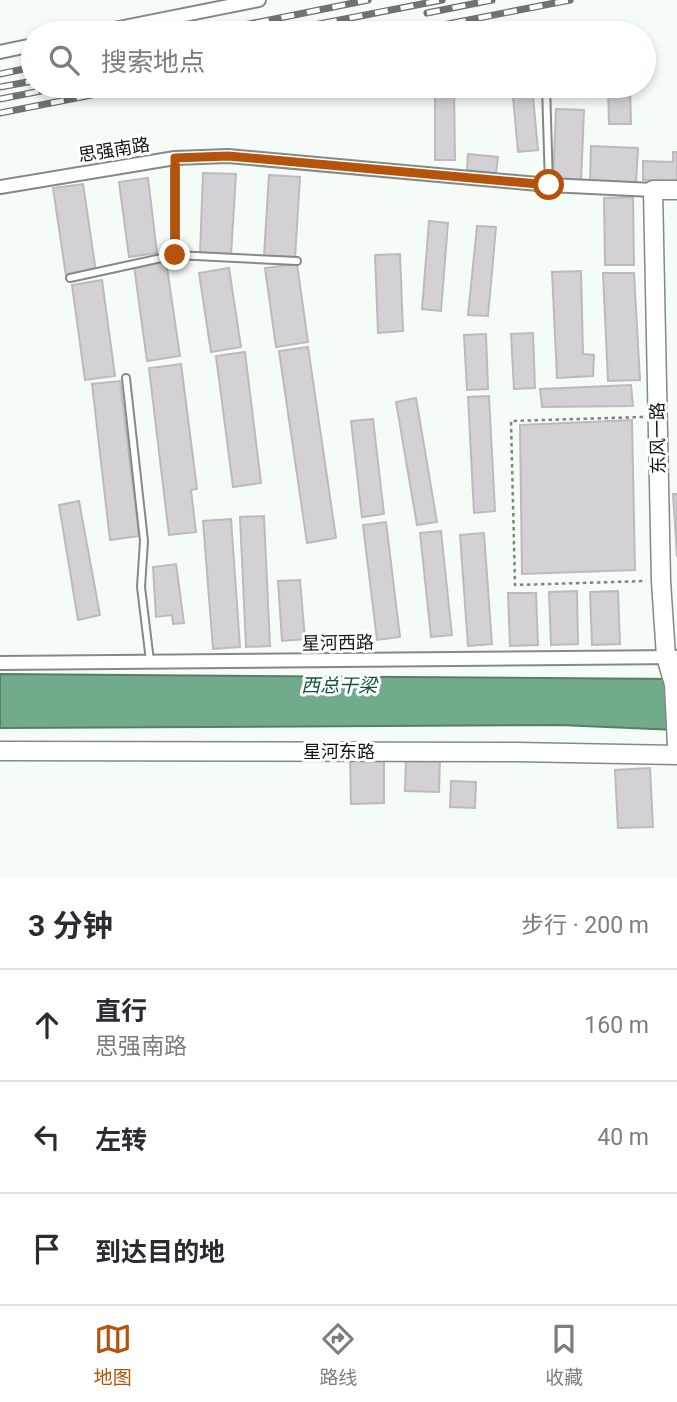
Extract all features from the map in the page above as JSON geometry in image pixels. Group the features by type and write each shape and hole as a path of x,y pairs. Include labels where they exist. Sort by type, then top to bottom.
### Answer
{"main road":[{"path":"653,190 677,190"},
{"name":"东风一路","path":"653,190 662,580 672,657 676,739"},
{"name":"星河东路","path":"0,751 677,755"}],"street":[{"path":"154,21 259,0"},
{"path":"0,52 21,48"},
{"name":"思强南路","path":"0,187 175,158 228,156 549,185 653,190"},
{"name":"星河西路","path":"0,663 672,657"}],"lane":[{"path":"547,98 549,185"},
{"path":"175,158 175,255"},
{"path":"70,278 175,255 297,261"},
{"path":"126,377 144,541 141,587 150,662"}],"path":[{"path":"657,417 511,421 515,585 662,580"}],"water":[{"name":"西总干梁","path":"0,674 677,679 677,730 560,725 0,728"}],"building":[{"path":"435,98 454,98 455,160 435,160"},
{"path":"513,98 533,98 538,150 518,152"},
{"path":"608,98 630,98 631,124 609,124"},
{"path":"556,109 584,110 581,182 553,181"},
{"path":"591,146 638,148 636,184 590,182"},
{"path":"673,152 677,152 677,181 643,180 643,161 673,162"},
{"path":"468,154 498,157 496,173 467,170"},
{"path":"203,173 236,174 231,255 200,254"},
{"path":"269,175 300,177 295,258 264,256"},
{"path":"148,178 157,253 129,257 119,182"},
{"path":"83,184 96,272 66,276 53,188"},
{"path":"633,197 634,265 605,265 604,198"},
{"path":"429,221 448,223 441,311 422,309"},
{"path":"477,226 496,227 488,316 468,315"},
{"path":"400,254 403,331 378,333 375,255"},
{"path":"166,261 180,356 147,361 134,266"},
{"path":"297,264 308,342 276,347 265,268"},
{"path":"229,268 241,347 211,352 199,273"},
{"path":"581,271 583,354 594,355 593,376 557,378 552,272"},
{"path":"603,273 634,273 640,380 608,381"},
{"path":"102,280 115,376 85,380 72,285"},
{"path":"533,333 535,388 514,389 511,334"},
{"path":"486,334 488,389 467,390 464,335"},
{"path":"308,347 336,538 307,543 279,351"},
{"path":"245,352 261,483 233,487 216,356"},
{"path":"181,364 197,489 191,490 196,532 169,535 149,368"},
{"path":"120,381 139,536 110,540 92,384"},
{"path":"631,385 633,406 542,407 540,389"},
{"path":"489,396 495,511 474,513 468,397"},
{"path":"416,398 437,522 417,525 396,402"},
{"path":"373,419 384,514 362,517 351,421"},
{"path":"632,420 635,570 522,574 520,425"},
{"path":"673,494 677,494 677,557"},
{"path":"79,501 100,615 78,620 59,505"},
{"path":"264,516 270,646 246,647 240,517"},
{"path":"231,519 240,647 213,649 203,521"},
{"path":"386,522 400,637 377,640 363,525"},
{"path":"441,531 452,635 431,637 420,533"},
{"path":"484,533 492,644 468,646 460,535"},
{"path":"176,564 184,623 173,624 172,615 156,617 153,567"},
{"path":"300,580 305,639 282,641 278,581"},
{"path":"577,591 578,644 551,645 549,592"},
{"path":"618,591 620,644 592,645 590,592"},
{"path":"508,593 536,593 538,645 510,646"},
{"path":"350,754 384,754 384,803 351,804"},
{"path":"406,757 440,758 439,792 405,791"},
{"path":"650,768 653,827 618,828 615,770"},
{"path":"451,781 476,782 475,808 450,807"}],"railway":[{"path":"264,21 368,0"},
{"path":"334,21 442,0"},
{"path":"427,13 492,0"},
{"path":"463,21 570,0"},
{"path":"0,74 21,70"},
{"path":"0,87 21,83"},
{"path":"0,99 21,95"},
{"path":"0,113 76,98"}],"route":[{"path":"175,255 175,158 228,156 549,185"}]}
